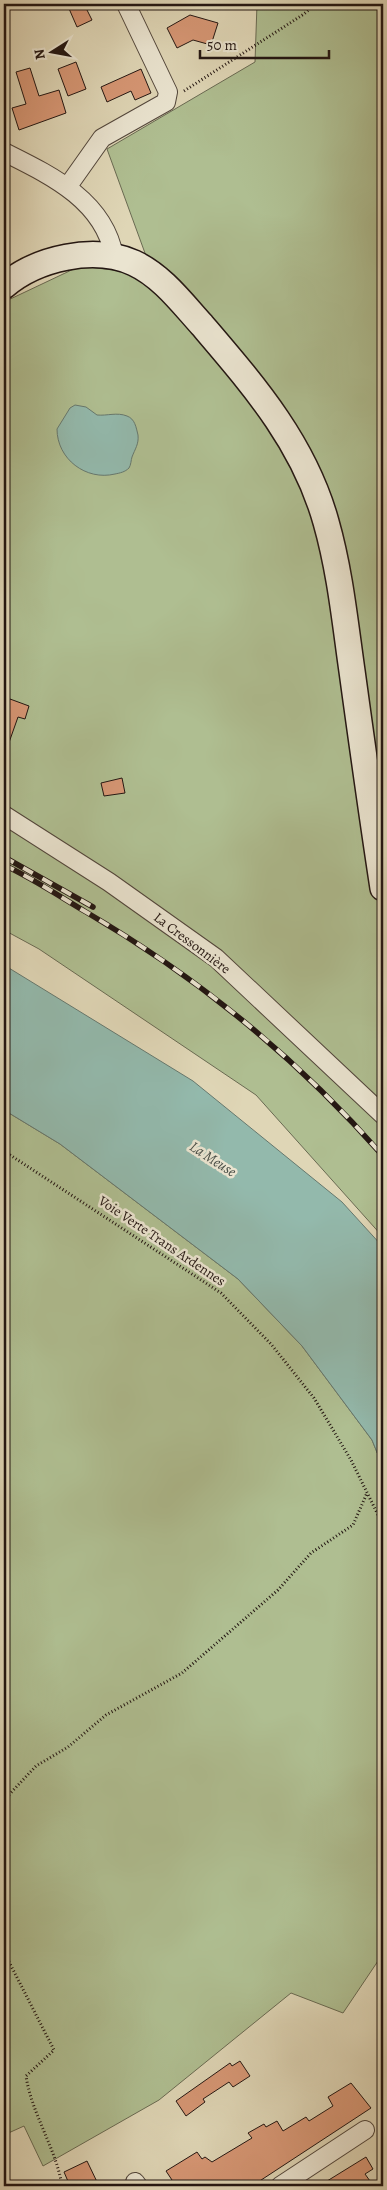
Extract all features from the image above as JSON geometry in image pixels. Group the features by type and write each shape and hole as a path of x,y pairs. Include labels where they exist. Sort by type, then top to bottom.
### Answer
{"street":[{"path":"68,186 102,138 166,102 168,92 126,4"},
{"path":"4,152 68,186 94,211 112,243 114,256"},
{"path":"4,286 28,270 46,263 88,254 114,256 134,263 157,277 256,388 306,465 317,494 335,562 383,888"},
{"name":"La Cressonnière","path":"4,815 109,882 216,958 383,1115"},
{"path":"280,2186 365,2130"}],"path":[{"path":"166,102 304,14 316,4"},
{"name":"Voie Verte Trans Ardennes","path":"4,1151 221,1293 271,1344 314,1398 351,1460 383,1525"},
{"path":"4,1800 36,1766 68,1747 106,1715 182,1673 278,1590 311,1553 352,1525 368,1493"},
{"path":"4,1952 54,2050 26,2076 29,2094 59,2167 62,2186"}],"green space":[{"path":"257,4 383,4 383,1237 256,1095 39,949 4,930 4,302 80,266 153,275 107,149 255,62"},
{"path":"4,1110 60,1144 238,1279 302,1346 372,1440 383,1467 383,1960 380,1958 343,2013 291,1993 159,2100 43,2166 24,2126 4,2135"}],"water":[{"path":"75,405 86,407 97,415 120,414 132,419 137,429 138,441 129,468 115,474 94,474 84,471 68,458 58,440 57,429 70,408"},
{"name":"La Meuse","path":"4,965 193,1081 342,1202 383,1247 383,1467 372,1440 302,1346 238,1279 60,1144 4,1110"}],"building":[{"path":"67,4 84,4 92,20 77,27"},
{"path":"190,15 218,23 211,45 193,40 177,48 167,28"},
{"path":"76,62 86,89 68,96 58,69"},
{"path":"30,68 39,96 59,90 66,113 19,130 12,108 26,104 16,72"},
{"path":"141,69 151,93 135,100 131,91 107,102 101,87"},
{"path":"10,699 29,706 25,719 18,717 6,751 4,751 4,706 7,707"},
{"path":"122,778 125,793 104,796 101,783"},
{"path":"240,2061 250,2076 233,2087 229,2082 203,2099 205,2102 186,2116 176,2101 230,2063 232,2066"},
{"path":"351,2083 371,2108 252,2186 176,2186 166,2171 197,2152 202,2159 205,2157 212,2162 252,2138 248,2133 264,2124 266,2127 277,2121 283,2131 306,2117 309,2121 333,2106 328,2097"},
{"path":"366,2157 373,2169 365,2174 370,2181 361,2186 319,2186"},
{"path":"87,2161 99,2186 70,2186 64,2172"}],"railway":[{"path":"4,857 93,907"},
{"path":"4,865 35,881 128,937 207,992 281,1053 350,1120 383,1156"}]}
